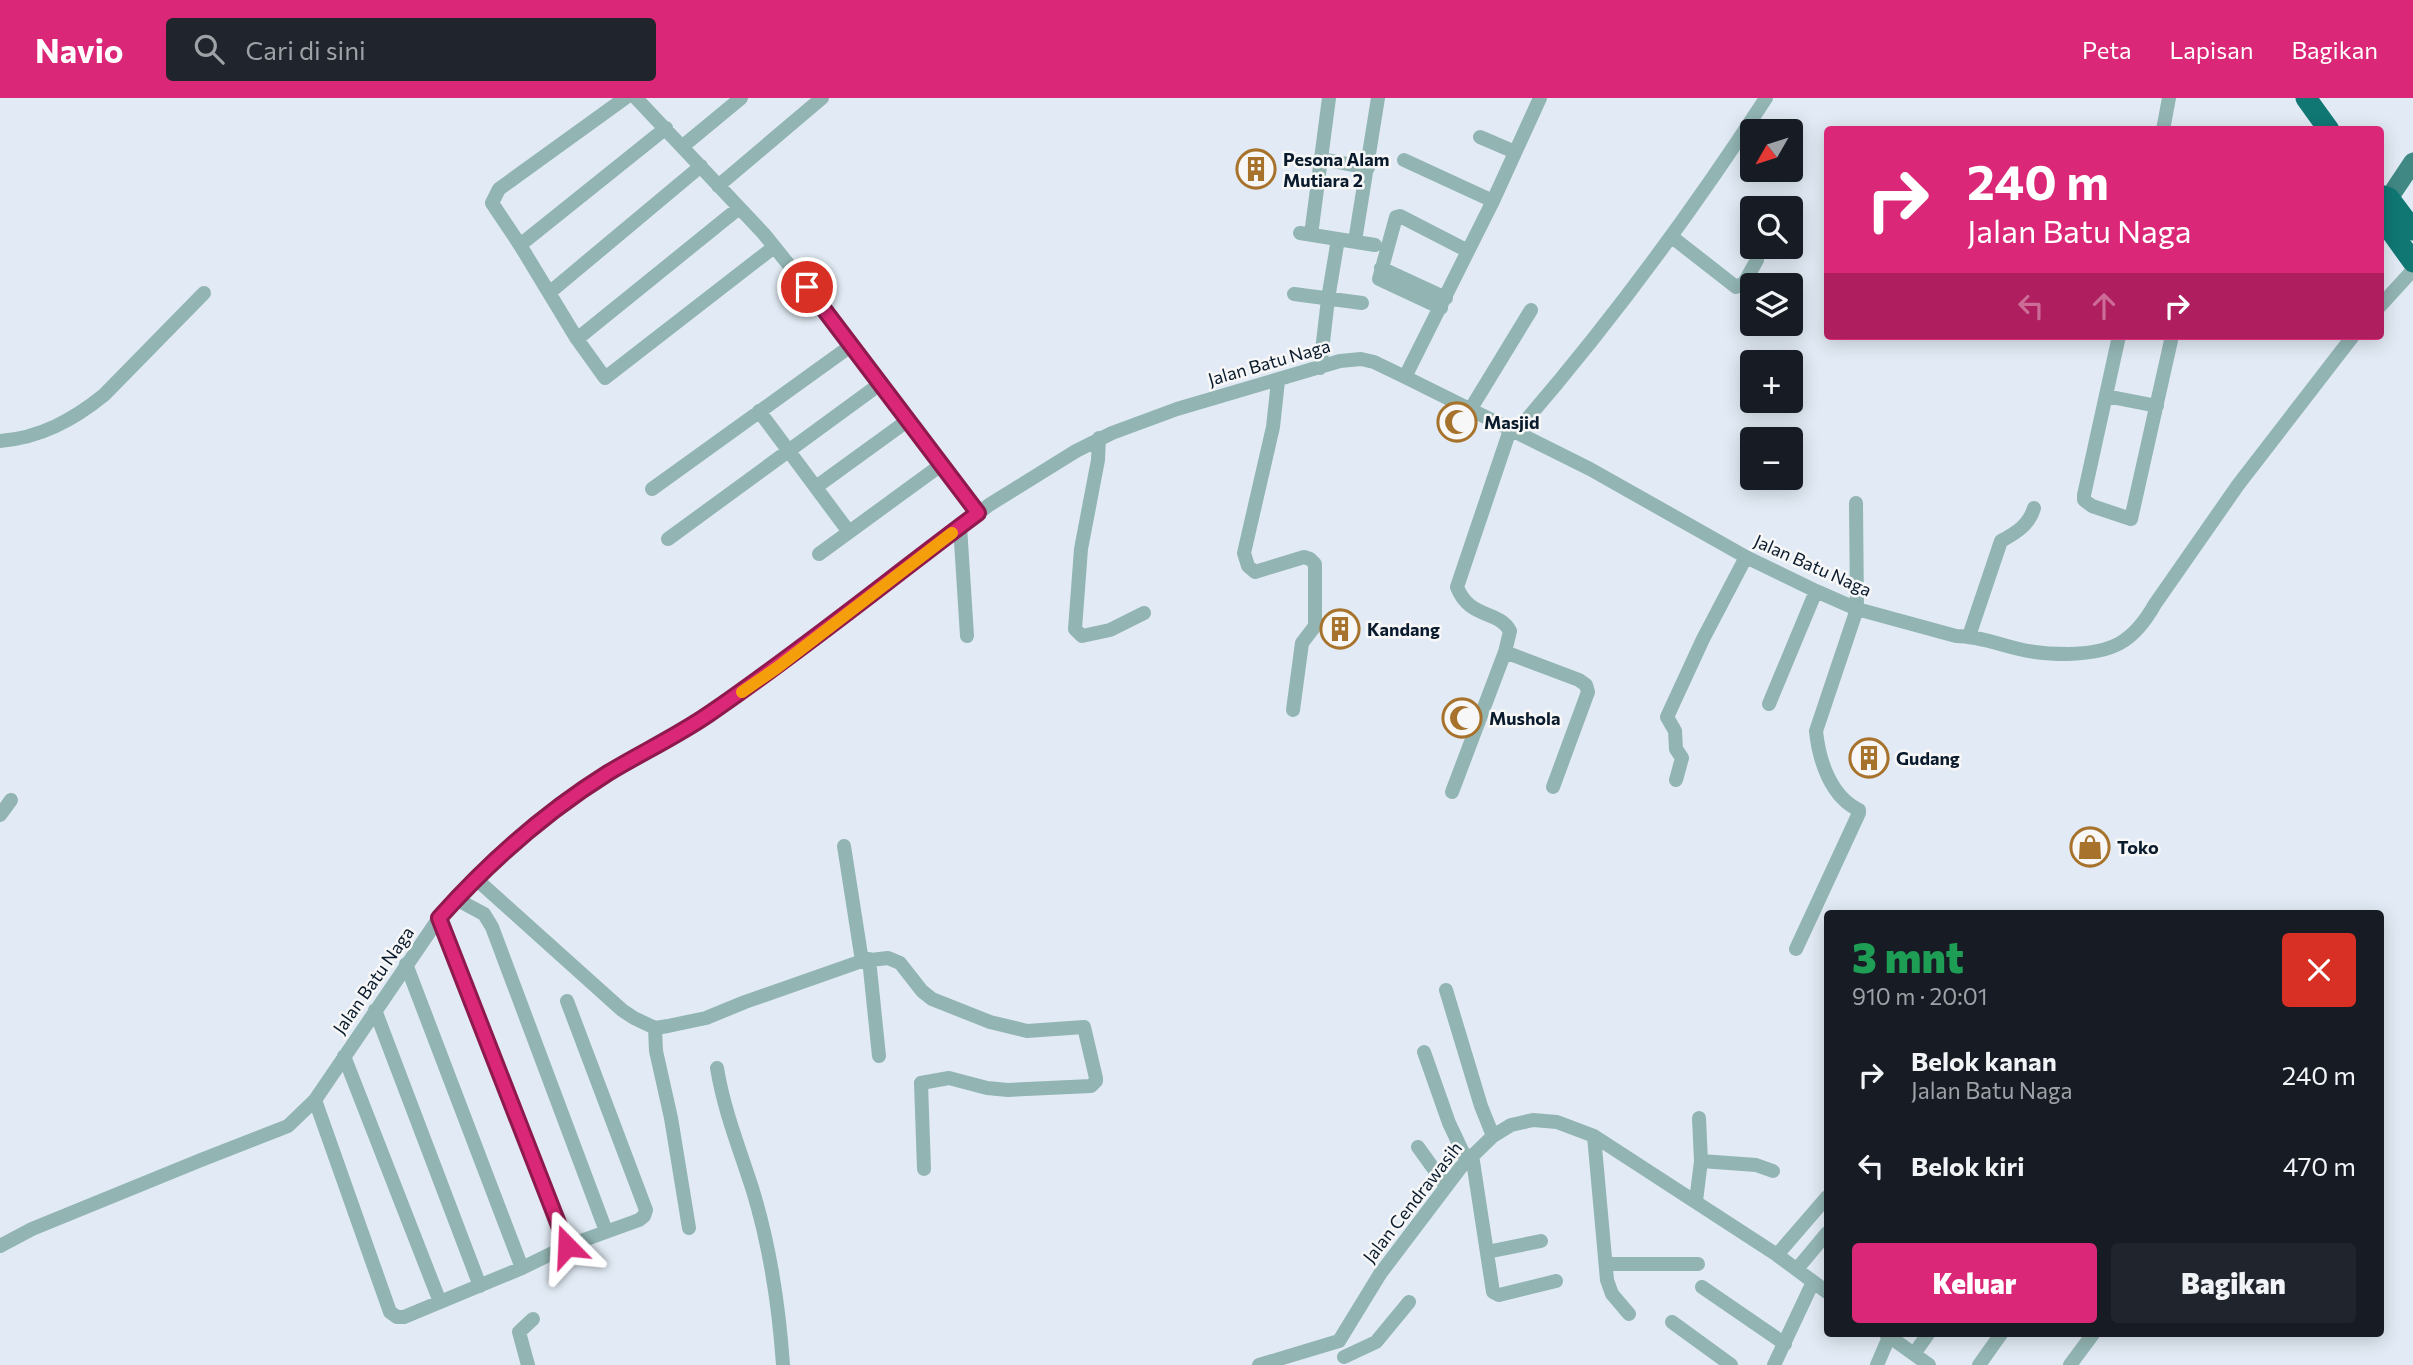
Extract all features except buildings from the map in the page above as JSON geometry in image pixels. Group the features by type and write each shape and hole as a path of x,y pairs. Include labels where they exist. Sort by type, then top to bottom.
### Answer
{"highway":[{"path":"2306,98 2326,126"},
{"path":"2384,206 2413,230"},
{"path":"2384,208 2413,262"}],"main road":[{"path":"2384,201 2413,162"}],"street":[{"path":"625,98 499,189 492,203 577,339 605,378 774,247"},
{"path":"683,146 741,98"},
{"path":"718,186 822,98"},
{"path":"1329,98 1322,159 1305,234 1374,245"},
{"path":"1354,242 1378,98"},
{"path":"1405,377 1493,201 1540,98"},
{"path":"1452,792 1505,652 1508,627 1466,604 1457,587 1513,432 1567,374 1672,237 1766,98"},
{"path":"2164,126 2169,98"},
{"path":"645,101 666,128 774,247 852,345 978,513"},
{"path":"520,245 666,128"},
{"path":"1480,137 1516,152"},
{"path":"1322,159 1368,168"},
{"path":"1404,160 1493,201"},
{"path":"549,293 701,166"},
{"path":"577,339 739,208"},
{"path":"1443,303 1379,279 1395,218 1398,215 1468,251"},
{"path":"1672,237 1736,287 1744,284 1757,260"},
{"path":"1320,368 1328,299 1339,239"},
{"path":"2384,302 2413,270"},
{"path":"0,441 39,434 86,410 205,293"},
{"path":"1294,295 1362,303"},
{"path":"1470,410 1531,310"},
{"path":"2118,340 2084,500 2092,506 2131,519 2171,340"},
{"name":"Jalan Batu Naga","path":"0,1247 32,1229 288,1126 315,1100 439,918 475,878 559,806 627,761 699,721 778,667 978,513 1031,477 1099,439 1177,409 1348,359 1361,359 1374,362 1590,469 1746,557 1857,609 1956,636 1969,636 2023,650 2051,654 2087,653 2107,650 2126,641 2145,622 2238,485 2350,340"},
{"path":"652,489 852,345"},
{"path":"1278,381 1273,427 1244,553 1248,566 1255,572 1304,557 1315,564 1315,626 1302,643 1293,710"},
{"path":"668,539 880,384"},
{"path":"2106,396 2157,406"},
{"path":"759,411 849,532"},
{"path":"816,487 907,421"},
{"path":"1099,439 1098,460 1080,550 1075,629 1082,636 1110,630 1144,613"},
{"path":"819,554 941,465"},
{"path":"1796,948 1860,810 1846,803 1836,793 1818,751 1816,732 1857,609 1856,503"},
{"path":"1969,636 2001,541 2031,520 2034,508"},
{"path":"960,526 967,636"},
{"path":"1676,780 1682,758 1676,749 1675,731 1667,717 1703,639 1746,557"},
{"path":"1769,704 1816,591"},
{"path":"1505,652 1586,685 1588,692 1553,788"},
{"path":"0,815 11,800"},
{"path":"844,846 866,960 878,1056"},
{"path":"475,878 622,1010 655,1028 706,1018 866,960 894,960 900,963 932,999 1008,1028 1035,1031 1083,1027 1096,1081 1087,1087 1008,1090 987,1088 950,1078 914,1083 924,1169"},
{"path":"456,899 484,914 492,927 606,1231"},
{"path":"439,918 567,1246"},
{"path":"406,964 522,1268"},
{"path":"1446,990 1493,1136"},
{"path":"315,1100 390,1312 397,1317 404,1317 522,1268 567,1246 644,1216 646,1210 567,1001"},
{"path":"375,1010 480,1286"},
{"path":"655,1028 656,1051 671,1118 689,1228"},
{"path":"1424,1052 1449,1123 1470,1158 1493,1290 1496,1294 1556,1281"},
{"path":"344,1056 440,1302"},
{"path":"717,1068 726,1113 760,1216 780,1325 783,1365"},
{"path":"1696,1201 1701,1161 1699,1118"},
{"name":"Jalan Cendrawasih","path":"1339,1341 1380,1274 1470,1158 1493,1136 1511,1125 1533,1120 1557,1122 1594,1136 1777,1255 1824,1290"},
{"path":"1594,1136 1610,1290 1629,1314"},
{"path":"1418,1147 1446,1186"},
{"path":"1701,1161 1756,1165 1773,1171"},
{"path":"1777,1255 1824,1200"},
{"path":"1797,1269 1824,1237"},
{"path":"1487,1252 1541,1241"},
{"path":"1606,1264 1698,1264"},
{"path":"1774,1365 1813,1282"},
{"path":"1702,1287 1785,1344"},
{"path":"1259,1365 1339,1341 1346,1361 1376,1342 1409,1303"},
{"path":"528,1365 519,1332 533,1319"},
{"path":"1672,1322 1731,1365"},
{"path":"1877,1365 1886,1337"},
{"path":"1890,1337 1929,1365"},
{"path":"1914,1354 1926,1337"},
{"path":"1979,1365 1999,1337"},
{"path":"2070,1365 2091,1337"}],"slow traffic":[{"path":"742,692 952,533"}],"place":[{"name":"Pesona Alam Mutiara 2","path":"1256,169"},
{"name":"Masjid","path":"1457,422"},
{"name":"Kandang","path":"1340,629"},
{"name":"Mushola","path":"1462,718"},
{"name":"Gudang","path":"1869,758"},
{"name":"Toko","path":"2090,847"}],"route":[{"path":"567,1246 439,918 475,878 559,806 627,761 699,721 778,667 978,513 807,287"}]}
